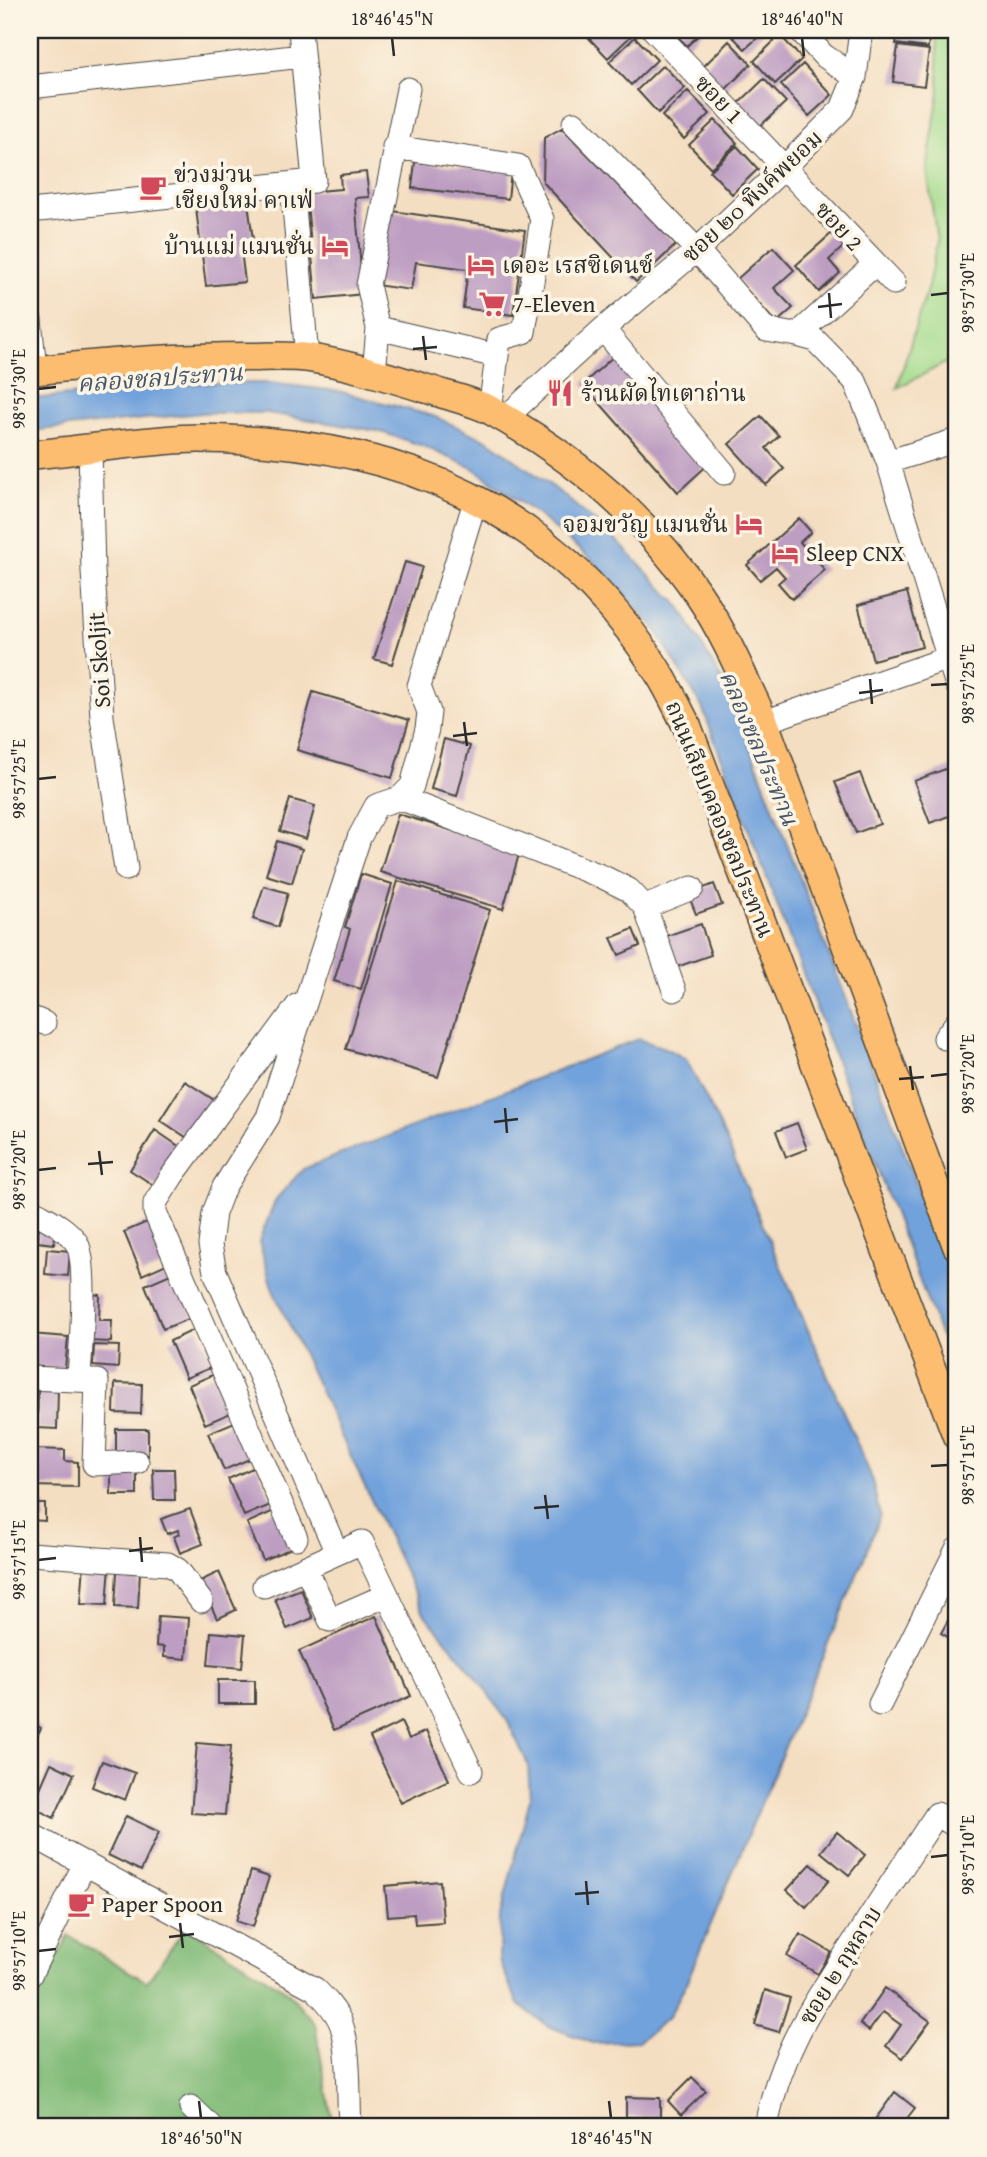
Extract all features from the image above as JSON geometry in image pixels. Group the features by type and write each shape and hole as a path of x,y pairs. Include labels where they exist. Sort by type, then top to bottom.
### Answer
{"main road":[{"path":"33,370 152,359 307,358 374,373 497,414 589,475 620,503 660,544 699,596 730,650 764,722 957,1246"},
{"name":"ถนนเลียบคลองชลประทาน","path":"30,454 184,439 302,445 376,459 476,498 530,530 582,575 628,627 661,675 687,726 957,1436"}],"street":[{"path":"30,211 314,181 300,30"},
{"name":"ซอย 1","path":"654,30 785,167"},
{"path":"800,30 823,55 855,77"},
{"name":"ซอย ๒๐ พิงค์พยอม","path":"497,414 697,250 842,109 855,77 861,30"},
{"path":"30,87 302,56"},
{"path":"374,373 378,328 368,285 408,89"},
{"path":"574,123 697,250 766,331 815,340 855,381 888,463 953,656 957,685"},
{"path":"394,148 519,166 542,219 524,332 499,339 497,414"},
{"name":"ซอย 2","path":"785,167 894,283"},
{"path":"292,183 307,358"},
{"path":"797,335 875,264"},
{"path":"30,320 33,370"},
{"path":"378,328 497,356"},
{"path":"603,329 724,473"},
{"path":"888,463 957,440"},
{"name":"Soi Skoljit","path":"90,449 93,571 102,718 126,869"},
{"path":"337,1553 215,1272 210,1245 214,1213 224,1186 268,1117 359,838 376,806 400,798 412,786 429,712 419,686 476,498"},
{"path":"764,722 953,656"},
{"path":"400,798 603,877 629,890 645,907 674,990"},
{"path":"645,907 692,888"},
{"path":"296,1538 155,1212 155,1203 310,989"},
{"path":"37,1213 57,1224 76,1242 81,1251 79,1379"},
{"path":"30,1378 97,1381 94,1464 137,1462"},
{"path":"264,1587 362,1542 471,1771"},
{"path":"880,1704 957,1549"},
{"path":"30,1554 168,1564 178,1570 201,1601"},
{"path":"306,1568 330,1620 387,1595"},
{"name":"ซอย ๒ กุหลาบ","path":"766,2127 770,2104 787,2053 805,2016 937,1814 957,1827"},
{"path":"30,1834 315,1989 340,2020 345,2037 349,2127"},
{"path":"30,1975 85,1863"},
{"path":"191,2107 211,2127"}],"green space":[{"path":"936,30 957,30 957,357 897,388 928,286 937,241 927,170 939,92"},
{"path":"957,1048 957,1106 949,1059"},
{"path":"186,1927 287,1991 315,2024 332,2120 316,2127 30,2127 30,2000 34,1999 69,1936 147,1982"}],"water":[{"path":"200,383 269,383 338,391 433,416 489,441 557,490 614,538 680,607 730,694 957,1290 957,1379 702,707 654,627 593,561 538,515 473,468 423,446 378,431 268,413 201,413 30,431 30,399"},
{"path":"638,1039 686,1059 720,1126 871,1476 880,1515 687,1981 669,2017 639,2041 593,2043 548,2026 518,2004 499,1960 500,1916 530,1799 528,1764 508,1722 471,1670 425,1615 272,1288 259,1241 276,1199 303,1169"}],"building":[{"path":"591,30 631,30 634,33 608,58 586,35"},
{"path":"671,30 704,30 687,46"},
{"path":"726,30 766,30 745,49"},
{"path":"898,30 930,30 928,48 896,44"},
{"path":"780,35 802,59 775,84 754,61"},
{"path":"635,37 657,60 631,85 609,62"},
{"path":"729,41 751,64 725,90 703,67"},
{"path":"898,46 929,50 924,86 893,82"},
{"path":"803,64 832,95 809,116 781,85"},
{"path":"663,65 685,88 658,113 637,90"},
{"path":"764,79 786,102 759,127 738,104"},
{"path":"688,91 710,114 684,139 662,116"},
{"path":"715,120 737,143 711,168 689,145"},
{"path":"562,128 676,245 636,282 543,182 544,138"},
{"path":"737,146 758,169 732,194 710,171"},
{"path":"415,162 511,172 508,199 412,188"},
{"name":"บ้านแม่ แมนชั่น","path":"366,172 369,197 355,198 363,294 316,299 306,192 341,189 340,175"},
{"path":"248,203 253,240 240,242 245,282 206,286 196,209"},
{"name":"เดอะ เรสซิเดนซ์","path":"385,210 525,230 513,315 463,308 468,269 416,262 411,290 375,285"},
{"path":"832,233 844,246 829,260 840,273 819,292 796,265"},
{"path":"773,247 794,270 774,288 793,308 776,323 737,279"},
{"path":"616,354 711,462 678,492 583,384"},
{"path":"761,416 779,436 766,448 784,469 766,485 729,444"},
{"name":"Sleep CNX","path":"799,518 811,532 800,542 825,570 792,599 778,583 785,577 776,567 760,580 747,565"},
{"path":"405,562 422,567 392,664 374,659"},
{"path":"907,592 922,647 873,660 858,605"},
{"path":"313,692 409,720 392,778 297,750"},
{"path":"444,739 470,746 457,796 431,789"},
{"path":"953,766 957,778 957,813 930,823 914,781"},
{"path":"860,773 880,824 856,833 835,782"},
{"path":"290,799 315,806 306,839 280,831"},
{"path":"398,814 520,851 503,909 380,872"},
{"path":"277,841 302,849 292,883 266,875"},
{"path":"361,874 392,884 361,989 334,981 350,929 345,927"},
{"path":"398,881 490,910 438,1077 346,1049"},
{"path":"714,884 722,905 696,914 688,894"},
{"path":"264,886 288,893 278,927 253,919"},
{"path":"701,924 711,955 674,968 663,937"},
{"path":"633,929 640,946 619,955 611,938"},
{"path":"185,1081 214,1100 189,1139 160,1120"},
{"path":"797,1123 807,1149 786,1157 776,1131"},
{"path":"155,1130 183,1149 158,1188 130,1170"},
{"path":"154,1219 171,1262 142,1275 124,1232"},
{"path":"30,1221 35,1221 32,1243 30,1243"},
{"path":"39,1223 55,1224 54,1244 38,1242"},
{"path":"47,1249 70,1251 68,1276 45,1274"},
{"path":"175,1272 194,1317 163,1329 145,1285"},
{"path":"30,1289 34,1289 32,1317 30,1317"},
{"path":"87,1294 100,1295 99,1320 112,1320 111,1342 85,1341"},
{"path":"198,1328 215,1366 186,1378 170,1341"},
{"path":"30,1334 68,1337 65,1369 30,1366"},
{"path":"94,1345 119,1346 118,1368 93,1366"},
{"path":"217,1373 233,1412 205,1424 189,1385"},
{"path":"115,1383 142,1384 141,1414 114,1413"},
{"path":"38,1388 58,1389 57,1429 37,1428"},
{"path":"237,1421 252,1458 224,1470 208,1433"},
{"path":"116,1429 148,1429 148,1456 116,1455"},
{"path":"33,1449 65,1450 65,1461 78,1462 78,1487 32,1486"},
{"path":"257,1466 273,1504 244,1516 228,1479"},
{"path":"111,1468 137,1468 137,1495 111,1495"},
{"path":"153,1469 174,1469 175,1500 154,1500"},
{"path":"30,1500 35,1500 35,1504 45,1504 45,1521 30,1520"},
{"path":"190,1509 203,1544 180,1553 174,1537 179,1534 178,1530 167,1534 161,1519"},
{"path":"276,1510 292,1548 263,1560 247,1523"},
{"path":"84,1564 110,1565 107,1605 81,1604"},
{"path":"117,1571 140,1572 138,1608 115,1607"},
{"path":"219,1572 236,1610 217,1619 200,1581"},
{"path":"301,1589 313,1618 287,1629 275,1599"},
{"path":"957,1604 957,1642 941,1633"},
{"path":"158,1616 189,1618 186,1659 164,1657 164,1647 156,1646"},
{"path":"376,1616 411,1696 334,1730 299,1651"},
{"path":"211,1632 245,1635 242,1668 208,1665"},
{"path":"218,1680 255,1680 255,1704 218,1704"},
{"path":"30,1721 41,1728 30,1749"},
{"path":"401,1722 409,1739 426,1731 449,1780 401,1803 370,1737"},
{"path":"197,1743 231,1746 225,1815 191,1813"},
{"path":"30,1756 36,1759 30,1775"},
{"path":"102,1761 135,1773 125,1800 92,1787"},
{"path":"51,1763 74,1774 54,1818 32,1807"},
{"path":"126,1816 159,1832 141,1871 108,1855"},
{"path":"837,1832 865,1855 849,1875 821,1852"},
{"path":"811,1864 829,1880 806,1907 787,1890"},
{"path":"251,1871 269,1877 253,1927 236,1921"},
{"path":"440,1881 443,1922 415,1924 414,1914 388,1916 385,1886"},
{"path":"800,1934 831,1952 818,1974 787,1956"},
{"path":"885,1988 930,2021 903,2058 886,2046 901,2025 883,2012 869,2031 860,2024"},
{"path":"765,1990 790,1998 779,2032 755,2025"},
{"path":"692,2077 706,2091 681,2115 668,2101"},
{"path":"895,2092 915,2108 900,2127 882,2127 874,2121"},
{"path":"626,2097 660,2098 660,2117 626,2117"},
{"path":"785,2121 822,2122 822,2127 785,2127"}],"place":[{"name":"ข่วงม่วน เชียงใหม่ คาเฟ่","path":"153,187"},
{"name":"บ้านแม่ แมนชั่น","path":"335,246"},
{"name":"เดอะ เรสซิเดนซ์","path":"481,265"},
{"name":"7-Eleven","path":"492,304"},
{"name":"ร้านผัดไทเตาถ่าน","path":"560,393"},
{"name":"จอมขวัญ แมนชั่น","path":"749,524"},
{"name":"Sleep CNX","path":"785,553"},
{"name":"Paper Spoon","path":"81,1904"}],"water label":[{"name":"คลองชลประทาน","path":"160,378"},
{"name":"คลองชลประทาน","path":"759,748"}]}
